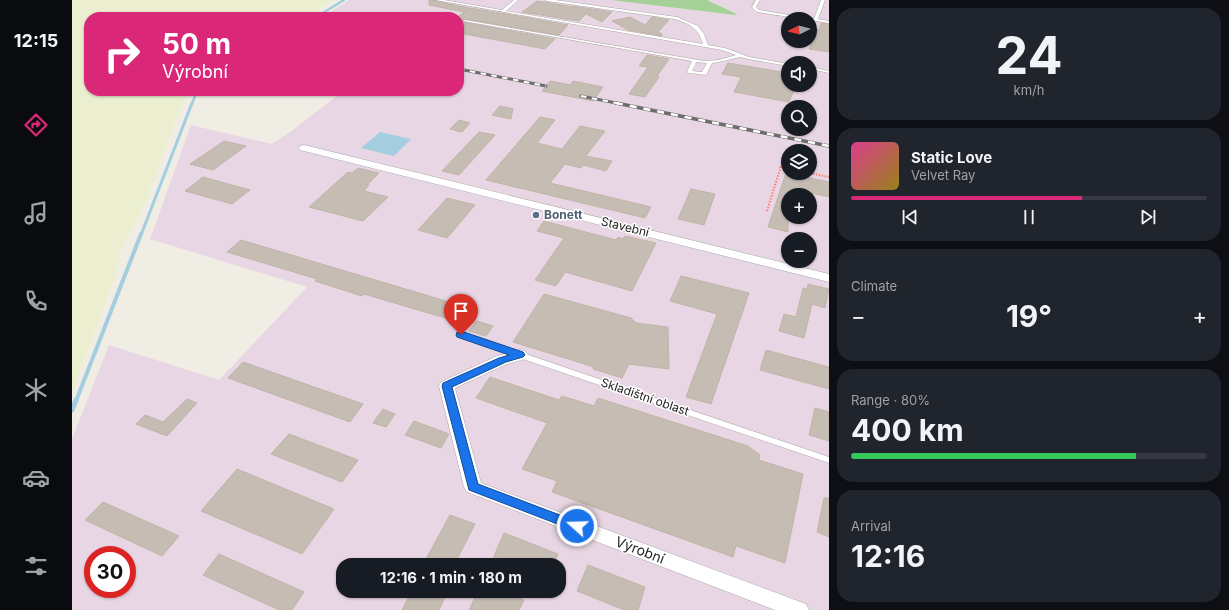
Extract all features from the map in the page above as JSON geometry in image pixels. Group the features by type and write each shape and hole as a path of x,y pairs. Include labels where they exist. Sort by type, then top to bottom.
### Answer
{"street":[{"name":"Stavební","path":"304,148 829,278"},
{"name":"Výrobní","path":"520,355 502,360 447,386 473,487 799,610"}],"lane":[{"path":"437,0 479,5 503,11 730,50 748,58 781,63"},
{"path":"503,11 516,0"},
{"path":"547,0 676,18 692,24 702,31 706,46"},
{"path":"758,0 754,7 758,11 781,15"},
{"path":"817,17 823,0"},
{"path":"817,20 829,22"},
{"path":"465,21 710,62 741,55"},
{"path":"695,60 689,72 704,74 710,62"},
{"path":"817,69 829,72"},
{"name":"Skladištní oblast","path":"461,335 829,460"}],"path":[{"path":"767,211 781,166"},
{"path":"817,174 829,177"}],"shaded area":[{"path":"349,0 610,0 735,15 736,13 707,0 829,0 829,610 72,610 72,439 109,345 219,380 307,287 150,239 191,125 272,144 293,130 337,96 464,96 464,12 331,12"}],"green space":[{"path":"72,0 333,0 314,12 84,12 84,96 186,96 140,215 121,249 116,274 72,393"},
{"path":"610,0 707,0 737,14 735,15"}],"water":[{"path":"380,132 411,139 394,156 361,148"}],"building":[{"path":"429,0 469,8 464,12 429,5"},
{"path":"537,1 612,12 602,22 586,14 579,21 522,12"},
{"path":"470,8 568,25 559,35 464,20 464,12"},
{"path":"630,17 645,25 652,17 669,20 658,32 662,34 662,36 628,30 612,21"},
{"path":"464,22 555,39 545,49 464,34"},
{"path":"821,23 829,24 829,52 809,49 817,48 817,29 819,30"},
{"path":"647,55 669,59 645,97 629,94 648,67 639,66"},
{"path":"728,63 781,72 781,92 793,92 790,100 781,101 734,92 741,77 722,74"},
{"path":"550,81 570,85 573,81 603,87 593,101 542,91"},
{"path":"500,106 513,109 511,119 492,115"},
{"path":"540,117 555,120 537,143 562,149 580,126 605,131 586,156 612,161 606,171 583,165 581,168 565,164 550,183 651,207 645,218 486,180"},
{"path":"459,120 470,123 462,132 450,129"},
{"path":"479,132 495,135 459,175 442,171"},
{"path":"224,141 246,146 213,170 190,164"},
{"path":"358,168 379,173 367,185 369,185 364,191 388,197 363,221 309,207 348,172 352,173"},
{"path":"203,177 250,190 232,204 185,191"},
{"path":"817,179 829,182 829,197 817,194 817,188 781,188 784,180"},
{"path":"781,188 781,224 788,224 788,232 768,227"},
{"path":"691,189 715,194 704,225 678,219"},
{"path":"447,198 475,205 447,238 418,230"},
{"path":"544,221 616,240 618,237 623,239 625,236 656,243 632,291 565,272 556,286 535,280 564,238 537,231"},
{"path":"241,240 446,301 444,304 458,308 450,319 364,294 362,296 315,281 317,279 227,252"},
{"path":"681,276 749,293 711,404 686,397 717,314 670,301"},
{"path":"808,284 829,289 825,308 812,304 804,338 779,331 784,314 796,317 803,288 807,289"},
{"path":"544,294 631,318 636,323 668,327 669,369 629,364 622,378 593,369 594,367 513,342"},
{"path":"477,321 493,326 486,336 469,331"},
{"path":"766,350 829,367 829,389 760,370"},
{"path":"243,362 363,404 350,422 228,378"},
{"path":"490,377 559,400 562,396 594,406 598,398 748,446 760,455 759,460 803,474 785,563 736,546 733,557 552,492 557,481 522,469 547,423 476,398"},
{"path":"187,399 197,403 167,436 136,424 145,415 163,422"},
{"path":"815,408 829,412 829,441 809,435"},
{"path":"383,409 395,414 386,427 373,423"},
{"path":"414,421 449,434 441,448 405,435"},
{"path":"289,434 358,460 342,482 271,454"},
{"path":"237,469 334,509 302,554 201,511"},
{"path":"824,498 829,498 829,537 817,532"},
{"path":"103,502 179,536 162,556 85,520"},
{"path":"450,515 475,524 458,558 427,558"},
{"path":"504,533 558,554 557,558 493,558"},
{"path":"219,554 304,592 292,610 279,610 203,575"},
{"path":"588,565 645,587 638,610 624,610 577,591"},
{"path":"408,598 445,598 439,610 402,610"},
{"path":"475,598 519,598 524,600 519,610 469,610"}],"waterway":[{"path":"324,12 344,0"},
{"path":"192,104 195,96"},
{"path":"141,235 192,103"},
{"path":"76,401 141,234"},
{"path":"72,410 76,400"}],"railway":[{"path":"464,70 546,86"},
{"path":"581,96 616,103"},
{"path":"616,103 621,104"},
{"path":"616,103 829,146"}],"place":[{"name":"Bonett","path":"536,215"}],"route":[{"path":"461,335 520,355 502,360 447,386 473,487 577,526"}]}
